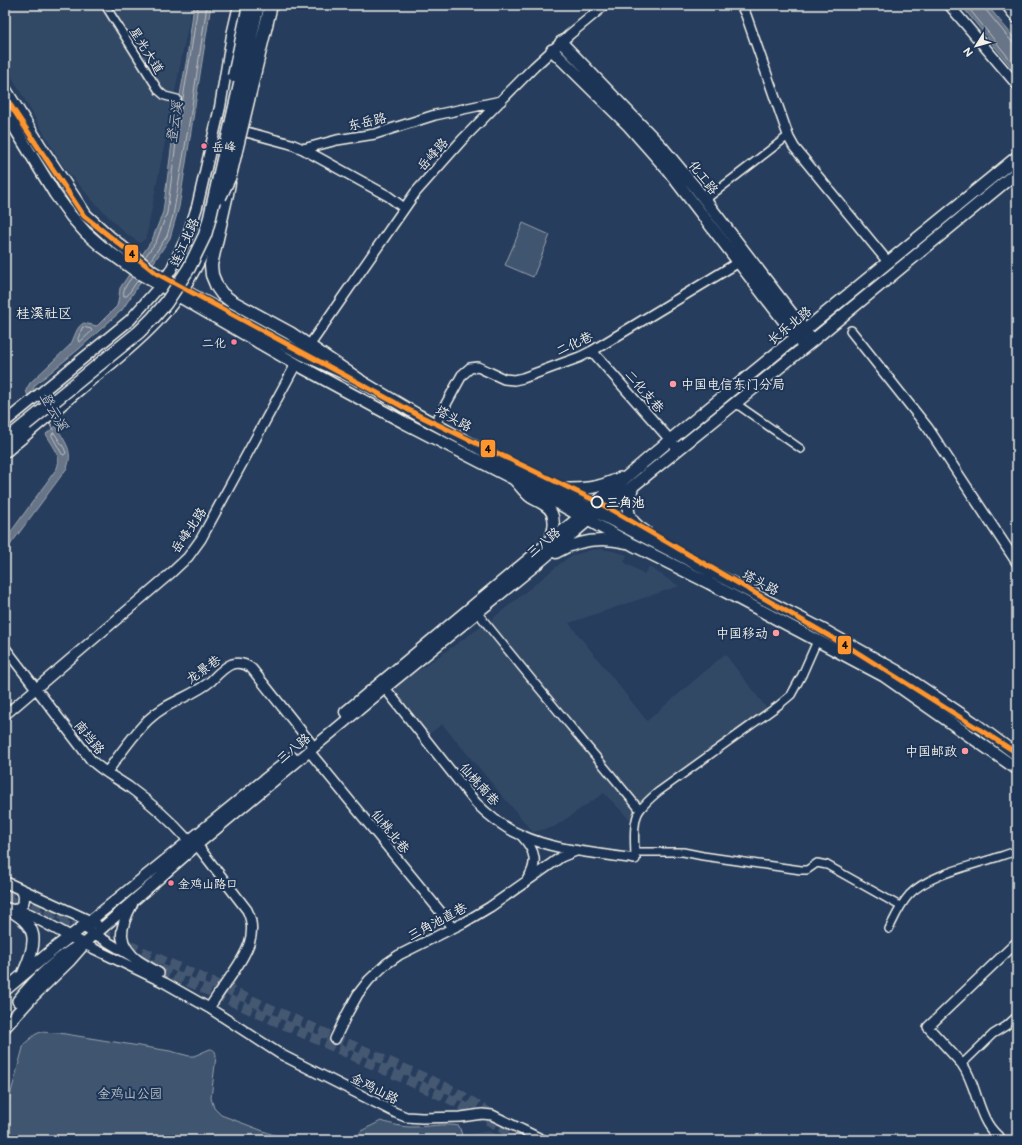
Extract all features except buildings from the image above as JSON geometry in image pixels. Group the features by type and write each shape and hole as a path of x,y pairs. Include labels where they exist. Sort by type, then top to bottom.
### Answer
{"highway":[{"name":"连江北路","path":"5,441 24,422 138,322 160,298 182,264 198,232 204,214 249,5"},
{"name":"连江北路","path":"5,432 24,422 139,332 166,303 189,268 205,235 210,217 258,5"},
{"path":"272,5 260,50 211,260 213,279 219,291 231,301 290,332 358,380"},
{"path":"210,217 230,176"}],"main road":[{"path":"5,422 122,328 135,315 162,282 177,256 188,234 197,207 220,107 232,35 239,5"},
{"path":"5,451 130,348 156,323 181,293 209,241 231,168 266,5"},
{"name":"化工路","path":"557,46 656,140 705,200 800,334"},
{"name":"化工路","path":"557,46 644,142 739,262 808,344"},
{"path":"5,88 39,144 86,215 103,232 162,282"},
{"path":"5,112 55,194 75,221 110,254 137,272 162,282 181,293"},
{"name":"长乐北路","path":"594,511 638,468 670,440 1017,157"},
{"name":"长乐北路","path":"584,518 633,486 1017,172"},
{"name":"塔头路","path":"181,293 296,364 403,422 514,479 633,545 709,583 884,676 1017,769"},
{"name":"塔头路","path":"181,293 194,296 302,354 358,380 594,511 828,633 897,671 972,722 1017,755"},
{"path":"554,489 585,489 597,487 612,482 638,468"},
{"path":"514,479 530,497 546,505 552,513 554,518 554,527 548,543"},
{"path":"633,486 628,504 629,516 640,528 650,534 668,550"},
{"name":"三八路","path":"310,747 548,543 584,518"},
{"name":"三八路","path":"86,925 193,843 542,560 584,518"},
{"path":"542,560 566,548 586,541 614,540 633,545"},
{"name":"三八路","path":"84,944 193,843"},
{"path":"5,882 86,925 102,927"},
{"path":"8,909 20,907 24,902 22,890"},
{"path":"135,898 125,918 122,932 126,947 130,954 139,962"},
{"path":"8,909 29,914 84,944"},
{"path":"8,909 21,917 32,931 33,950 23,974"},
{"path":"5,990 23,974 86,925"},
{"path":"5,1017 29,989 64,955 84,944"},
{"path":"5,1027 84,944"}],"street":[{"name":"星光大道","path":"105,5 159,91 165,96 177,99"},
{"name":"岳峰路","path":"309,346 415,193 462,140 500,101 557,46 605,5"},
{"path":"741,5 746,15 788,136 794,147 888,262"},
{"path":"949,5 1017,85"},
{"path":"1006,5 1017,19"},
{"name":"东岳路","path":"303,149 337,140 375,134 435,116 500,101"},
{"path":"239,130 291,144 303,149 388,196 404,208"},
{"path":"705,200 788,136"},
{"name":"二化巷","path":"435,424 462,375 470,368 478,367 504,379 519,380 580,357 739,262"},
{"path":"851,331 928,428 1017,563"},
{"name":"二化支巷","path":"592,351 678,449"},
{"name":"岳峰北路","path":"5,715 162,582 188,557 200,540 296,364"},
{"path":"735,403 801,449"},
{"path":"477,612 640,810"},
{"path":"817,641 802,676 791,695 658,792 640,810 636,819 635,855 683,852 800,870 807,870 817,863 827,865 900,906"},
{"name":"南垱路","path":"5,648 88,757 96,765 124,783 145,800 193,843 247,910 251,925 249,944 244,956 209,1008"},
{"name":"龙景巷","path":"106,772 149,719 165,707 200,688 228,666 237,663 246,664 252,669 310,747"},
{"name":"仙桃南巷","path":"385,688 476,803 501,824 521,835 546,844 577,850 635,855"},
{"name":"仙桃北巷","path":"310,747 435,904 452,928"},
{"path":"521,835 532,850 534,859 530,875 524,884"},
{"name":"三角池直巷","path":"334,1039 363,987 375,973 386,964 399,955 490,907 561,858 577,850"},
{"path":"889,929 900,906 910,894 919,887 964,867 1017,851"},
{"path":"86,925 94,934 197,995 209,1008"},
{"path":"1002,1140 987,1124 967,1070 928,1027 1017,942"},
{"path":"84,944 165,982 209,1008"},
{"name":"金鸡山路","path":"209,1008 280,1054 396,1113 411,1118 461,1117 482,1114 492,1115 543,1140"},
{"path":"962,1064 993,1034 1006,1026 1017,1016"}],"shaded area":[{"path":"5,5 192,5 146,238 140,243 124,232 95,203 68,172 60,161 5,65"},
{"path":"601,549 627,555 624,562 644,574 649,567 679,586 569,623 647,721 725,654 768,710 641,803 629,819 604,793 554,827 533,832 442,724 428,735 392,689 491,620 566,559 591,550"},
{"path":"489,1131 506,1140 461,1140 462,1135"}],"green space":[{"path":"523,223 550,235 533,277 505,265"},
{"name":"金鸡山公园","path":"41,1032 59,1033 170,1051 189,1056 194,1056 210,1049 213,1050 216,1056 211,1098 214,1108 221,1115 287,1140 5,1140 5,1098 9,1100 24,1044 36,1034"},
{"path":"381,1121 408,1127 447,1125 459,1126 462,1135 461,1140 355,1140 361,1131"}],"water":[{"path":"194,5 211,5 179,207 170,238 122,310 79,349 35,385 33,390 36,394 28,397 26,390 30,383 70,345 77,329 84,323 97,326 117,306 120,288 152,240 163,212 174,127 187,58"},
{"path":"961,5 987,5 1017,41 1017,74"},
{"path":"56,426 69,451 69,462 67,468 5,552 5,540 57,468 57,454 46,434"}],"waterway":[{"name":"登云溪","path":"48,420 54,430"}],"tunnel":[{"path":"5,890 454,1091 496,1117"},
{"path":"5,898 98,940"},
{"path":"147,963 452,1100 521,1140"}],"transit line":[{"name":"4","path":"5,97 84,216 156,273 418,415 598,502 855,651 1017,753"}],"place":[{"name":"岳峰","path":"204,146"},
{"name":"二化","path":"234,342"},
{"name":"中国电信东门分局","path":"673,384"},
{"name":"三角池","path":"597,502"},
{"name":"中国移动","path":"776,633"},
{"name":"中国邮政","path":"965,751"},
{"name":"金鸡山路口","path":"171,883"}],"district":[{"name":"桂溪社区","path":"44,313"}]}
